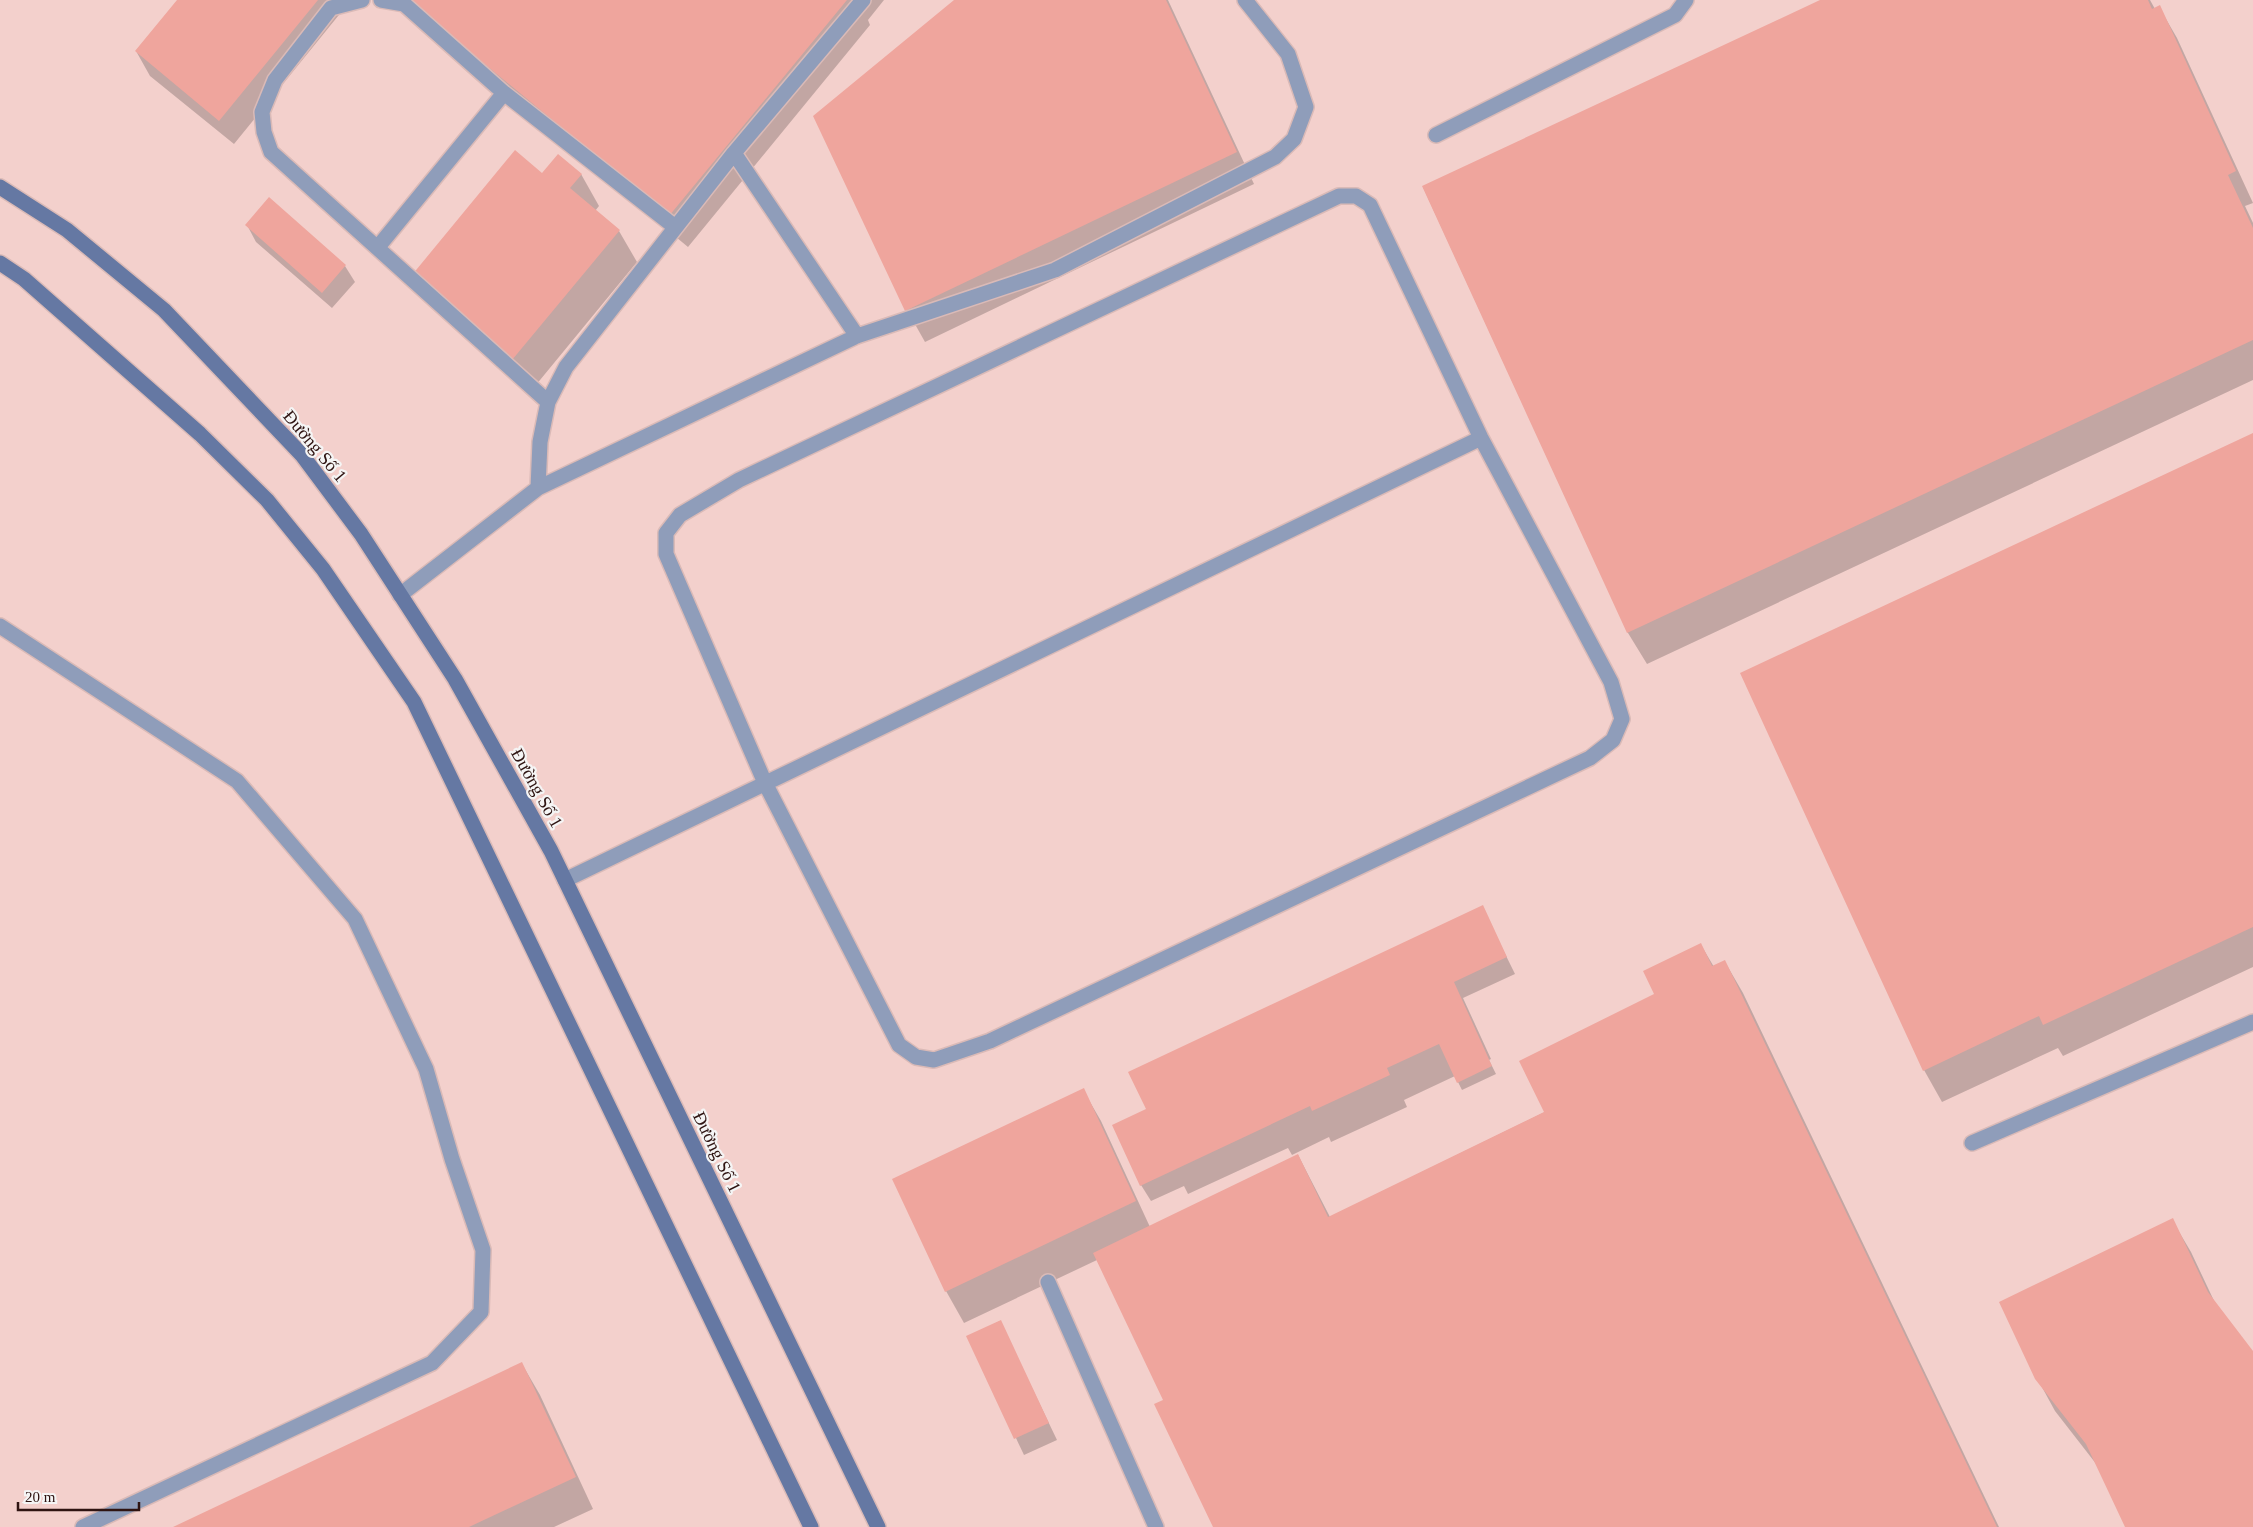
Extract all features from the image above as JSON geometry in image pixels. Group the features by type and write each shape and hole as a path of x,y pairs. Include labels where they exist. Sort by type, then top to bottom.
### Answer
{"street":[{"name":"Đường Số 1","path":"0,187 67,230 170,316 302,455 360,534 400,595 455,679 551,851 878,1527"},
{"path":"0,263 24,279 185,421 267,500 323,569 414,702 811,1527"}],"lane":[{"path":"362,0 330,8 274,80 262,112 264,132 271,152 548,402"},
{"path":"382,0 404,4 504,93 675,227"},
{"path":"538,488 540,442 548,402 566,367 734,153 863,0"},
{"path":"400,595 538,488 857,336 1055,270 1274,157 1294,139 1306,107 1288,54 1245,0"},
{"path":"1436,135 1676,15 1686,0"},
{"path":"378,248 504,93"},
{"path":"734,153 857,336"},
{"path":"1339,196 1356,196 1370,205 1481,438 1611,682 1622,719 1612,740 1590,758 990,1042 934,1060 916,1057 899,1045 765,783 666,554 666,533 680,515 739,480 1339,196"},
{"path":"564,880 1481,438"},
{"path":"0,626 238,781 355,919 426,1069 452,1159 484,1250 482,1312 432,1363 83,1527"},
{"path":"1972,1143 2253,1022"},
{"path":"1048,1282 1156,1527"}],"shaded area":[{"path":"0,0 2253,0 2253,1527 0,1527"}],"building":[{"path":"177,0 318,0 219,121 135,51"},
{"path":"407,0 847,0 669,216"},
{"path":"954,0 1166,0 1237,152 905,311 813,116"},
{"path":"1820,0 2148,0 2152,9 2160,5 2236,171 2228,175 2253,228 2253,340 1627,633 1422,186"},
{"path":"515,150 542,173 558,154 582,174 570,188 620,230 512,360 412,275"},
{"path":"269,197 346,265 322,293 245,225"},
{"path":"2253,433 2253,927 2043,1025 2039,1016 1923,1071 1740,673"},
{"path":"1483,905 1507,957 1454,982 1492,1066 1457,1083 1439,1044 1387,1068 1390,1075 1312,1111 1310,1106 1140,1186 1112,1125 1146,1109 1128,1072"},
{"path":"1701,943 1712,966 1725,960 1997,1527 1213,1527 1154,1404 1163,1400 1093,1253 1298,1154 1328,1217 1544,1112 1519,1061 1654,994 1643,971"},
{"path":"1084,1088 1136,1201 945,1292 892,1179"},
{"path":"2173,1218 2208,1292 2253,1351 2253,1527 2125,1527 2086,1444 2035,1379 1999,1302"},
{"path":"1001,1320 1049,1423 1014,1439 966,1336"},
{"path":"522,1362 576,1477 469,1527 173,1527"}]}
